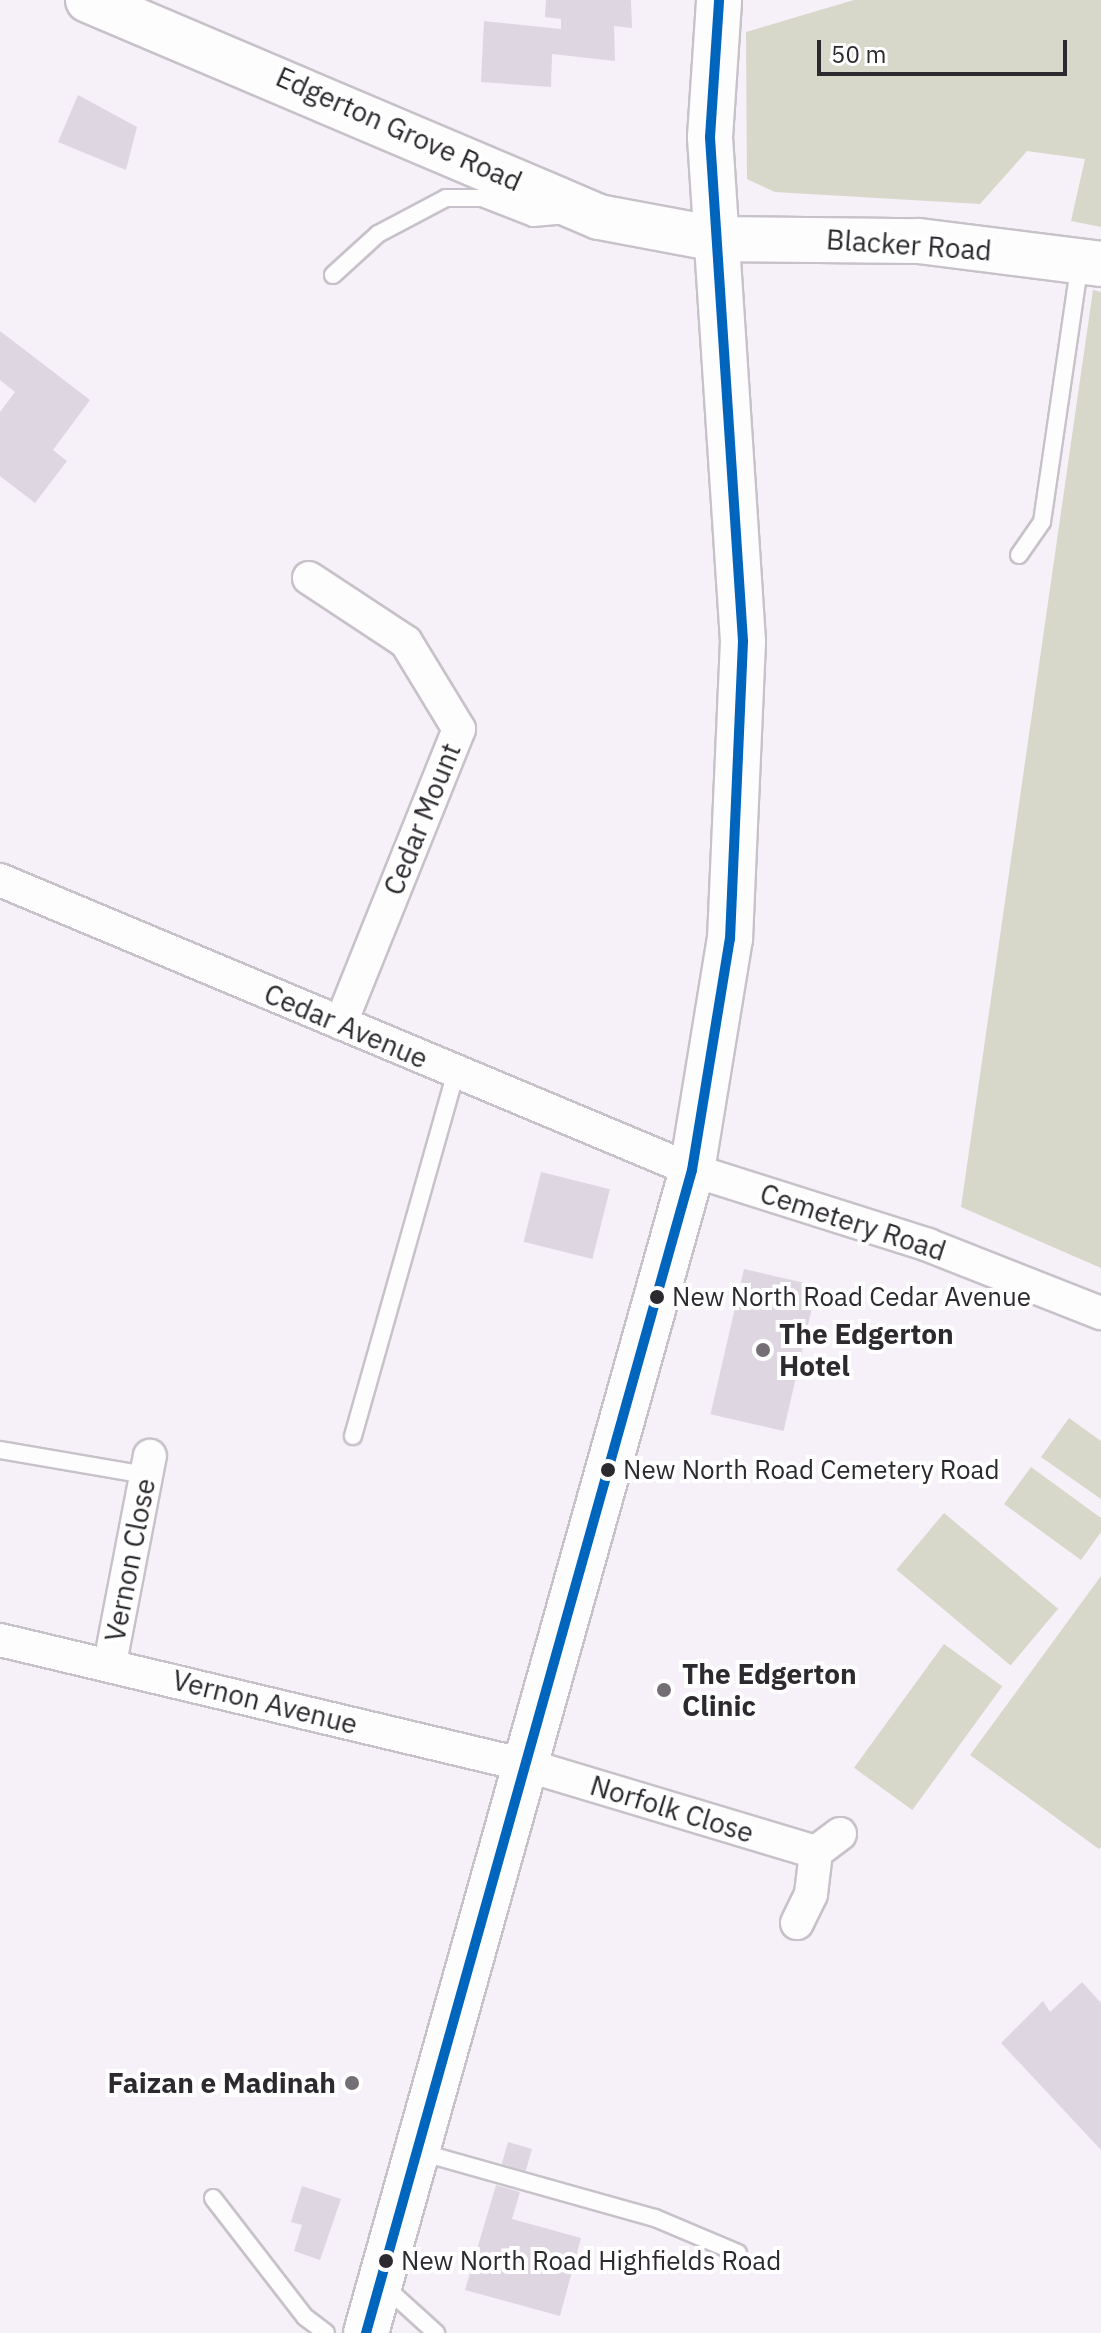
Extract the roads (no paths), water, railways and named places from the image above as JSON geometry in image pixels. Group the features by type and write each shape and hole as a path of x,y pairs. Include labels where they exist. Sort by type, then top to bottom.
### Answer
{"main road":[{"name":"Edgerton Grove Road","path":"88,0 578,208 716,239"},
{"path":"366,2333 529,1766 692,1170 730,939 743,641 710,137 719,0"},
{"name":"Blacker Road","path":"716,239 919,241 1091,263"}],"street":[{"name":"Cedar Mount","path":"309,578 406,642 459,729 341,1023"},
{"name":"Cedar Avenue","path":"0,880 692,1170"},
{"name":"Cemetery Road","path":"692,1170 928,1245 1101,1313"},
{"name":"Vernon Close","path":"110,1663 148,1465"},
{"name":"Vernon Avenue","path":"0,1640 110,1663 529,1766"},
{"name":"Norfolk Close","path":"529,1766 828,1843 811,1894 797,1923"}],"lane":[{"path":"333,275 378,234 446,198 482,198 548,220 578,208"},
{"path":"1019,555 1042,522 1091,263"},
{"path":"353,1436 456,1073"},
{"path":"0,1450 148,1465"},
{"path":"419,2152 655,2218 738,2253"},
{"path":"213,2198 305,2317 326,2333"},
{"path":"381,2283 436,2333"}],"place":[{"name":"New North Road Cedar Avenue","path":"657,1297"},
{"name":"The Edgerton Hotel","path":"763,1350"},
{"name":"New North Road Cemetery Road","path":"608,1470"},
{"name":"The Edgerton Clinic","path":"664,1690"},
{"name":"Faizan e Madinah","path":"352,2083"},
{"name":"New North Road Highfields Road","path":"386,2261"}]}
